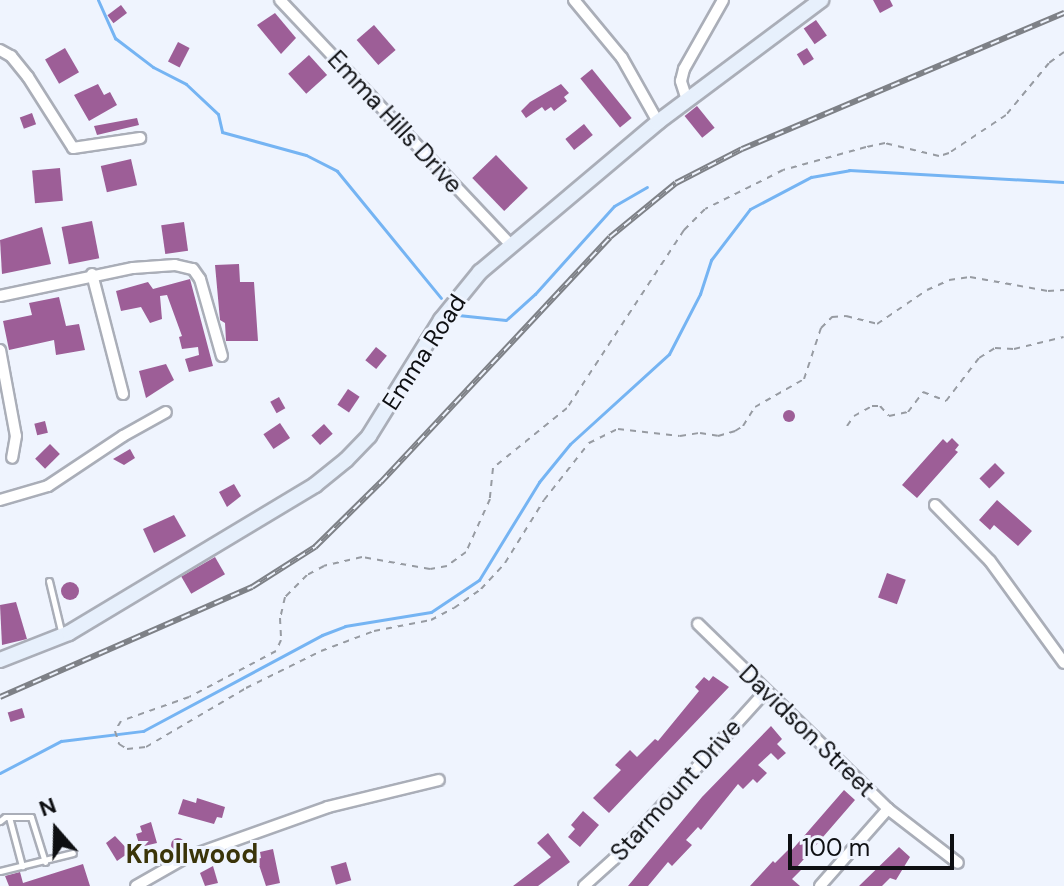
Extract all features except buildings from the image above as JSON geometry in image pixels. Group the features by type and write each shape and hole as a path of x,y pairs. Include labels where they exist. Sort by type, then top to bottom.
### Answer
{"street":[{"name":"Emma Hills Drive","path":"280,0 510,244"},
{"path":"574,0 622,58 658,122"},
{"path":"687,100 681,81 684,69 723,0"},
{"name":"Emma Road","path":"0,660 62,636 315,485 369,436 441,320 480,272 658,122 821,0"},
{"path":"0,50 11,56 28,77 73,148 140,138"},
{"path":"0,296 92,274 175,265 193,269 200,279 222,356"},
{"path":"92,274 123,394"},
{"path":"0,350 16,436 12,458"},
{"path":"0,500 48,486 123,436 166,412"},
{"path":"935,505 990,561 1064,663"},
{"name":"Davidson Street","path":"698,624 888,809 958,863"},
{"name":"Starmount Drive","path":"584,886 614,859 765,692"},
{"path":"136,886 185,858 328,807 439,780"},
{"path":"820,886 888,809"}],"lane":[{"path":"49,581 62,636"},
{"path":"0,821 9,817 31,817 45,862"},
{"path":"9,817 22,866"},
{"path":"0,871 73,853"}],"path":[{"path":"1064,52 1049,63 1006,115 949,153 939,156 885,143 866,147 783,170 705,209 684,230 567,408 493,468 486,511 473,541 457,560 430,569 412,568 377,557 324,566 292,586 285,597 280,618 281,640 276,651 189,697 121,721 115,731 119,744 127,749 146,747 246,688 321,651 374,631 431,620 454,608 493,577 544,500 589,443 618,429 680,436 700,433 718,436 735,431 743,426 755,407 804,379 821,328 832,317 846,316 877,324 927,290 949,280 970,277 1048,291 1064,290"},
{"path":"847,426 854,416 872,406 880,406 889,416 903,414 923,392 946,401 979,358 995,348 1014,349 1064,337"}],"waterway":[{"path":"98,0 115,38 153,67 186,84 218,114 222,132 306,155 337,171 441,298"},
{"path":"0,773 61,741 143,731 322,635 345,626 431,612 479,580 539,482 570,444 669,354 700,294 711,260 750,209 811,177 849,170 1064,182"},
{"path":"458,315 506,320 535,294 614,206 647,187"}],"railway":[{"path":"0,697 252,587 315,547 381,482 610,237 676,183 742,149 1064,13"}],"district":[{"name":"Knollwood","path":"192,855"}]}
